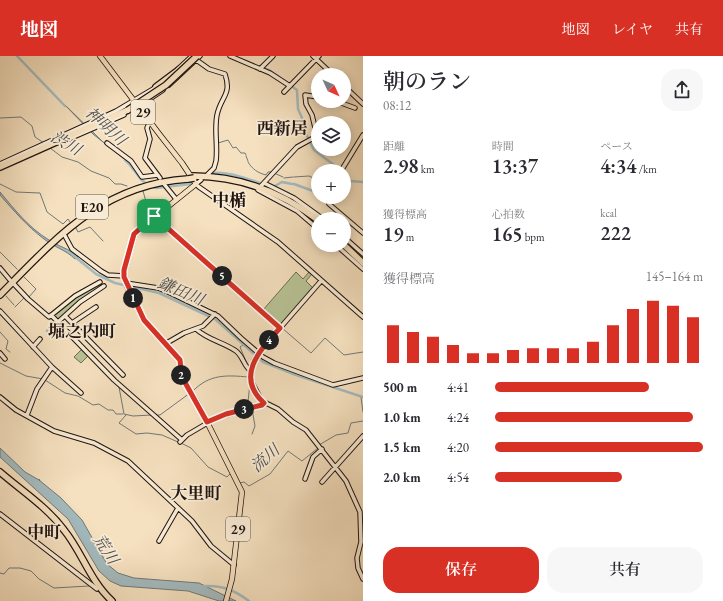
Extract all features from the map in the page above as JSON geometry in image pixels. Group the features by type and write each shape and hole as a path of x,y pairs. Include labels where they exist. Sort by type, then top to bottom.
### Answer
{"highway":[{"path":"154,96 165,84 186,70 195,57"},
{"name":"29","path":"0,167 128,110 160,87 195,57"},
{"path":"156,87 165,84"},
{"name":"E20","path":"0,294 51,243 93,209 138,186 149,183 192,179 227,181 260,190 293,206 311,218"},
{"path":"351,251 363,262"},
{"path":"0,472 60,524 72,540 95,582 112,601"}],"main road":[{"name":"29","path":"100,56 182,162 192,179 176,199 134,234 124,276 127,286 144,320 181,362 182,377 233,472 242,493 231,588 226,601"}],"street":[{"path":"230,56 291,85"},
{"path":"260,69 273,56"},
{"path":"0,167 134,101 156,87 195,57"},
{"path":"0,167 90,130 138,106 182,75 195,57"},
{"path":"195,57 209,69 225,74 228,88 217,113 216,161 214,168 208,174"},
{"path":"284,92 316,57 326,68"},
{"path":"351,93 363,104"},
{"path":"311,96 305,95 306,104 312,115 316,135 289,155 262,185 294,198 313,212"},
{"path":"351,107 355,108"},
{"path":"107,143 131,162 142,177 159,177 145,158 150,140 147,128 150,122"},
{"path":"346,164 363,135"},
{"path":"192,179 201,180"},
{"path":"192,179 278,242 363,317"},
{"path":"164,184 176,199"},
{"path":"258,190 297,211 311,223"},
{"path":"329,204 363,233"},
{"path":"155,215 281,327"},
{"path":"65,236 72,249 101,272 108,275 124,276"},
{"path":"351,243 363,254"},
{"path":"344,252 363,269"},
{"path":"0,268 10,280"},
{"path":"322,281 257,355 251,371 251,382 264,403 278,409 292,422 306,430 336,466 346,481 359,508 361,520 361,542 357,558 358,568 363,579"},
{"path":"50,316 75,296 100,282"},
{"path":"14,283 28,299 58,322 114,380 181,441 207,422 223,415 262,405 264,403"},
{"path":"58,322 80,302 104,286"},
{"path":"127,286 168,292 215,314 221,318 257,355 274,363 333,385 363,378"},
{"path":"72,323 96,307"},
{"path":"0,311 52,367 81,393"},
{"path":"165,344 184,332 196,329 215,314"},
{"path":"65,316 123,375"},
{"path":"196,329 214,341 236,351 251,371"},
{"path":"33,347 40,339"},
{"path":"0,353 5,359"},
{"path":"27,415 43,379 52,367"},
{"path":"0,397 16,410 58,433 94,443 124,458 152,481 202,532 211,545 234,565"},
{"path":"322,482 363,436"},
{"path":"305,480 313,457 322,449"},
{"path":"160,541 178,508"},
{"path":"0,514 97,589"}],"green space":[{"path":"296,272 303,279 309,272 312,274 306,281 313,288 280,325 263,310"},
{"path":"100,283 102,286 58,320 53,316 69,301"},
{"path":"83,348 89,355 81,363 74,357"}],"water":[{"path":"64,104 103,142 93,134"},
{"path":"103,142 128,161 128,162"},
{"path":"0,192 35,230 78,257 75,259 68,253 48,242 26,224 0,195"},
{"path":"0,448 25,472 39,480 61,498 82,520 107,564 118,573 134,578 199,583 236,601 219,601 188,591 121,586 110,581 99,571 68,519 0,457"}],"waterway":[{"name":"神明川","path":"17,56 65,106"},
{"path":"263,68 269,70 297,90 298,109 303,120 304,130 314,150 333,164"},
{"name":"渋川","path":"0,118 21,117 32,126 35,137 44,143"},
{"path":"218,143 228,140 233,148 236,147 241,153 245,153 246,155"},
{"name":"渋川","path":"50,148 62,157 78,162 91,171 109,178 115,184 127,186"},
{"path":"246,156 248,161"},
{"name":"神明川","path":"125,160 130,164 141,179 156,188 191,184"},
{"path":"248,162 253,169 260,173 266,175 268,172 271,172"},
{"path":"274,173 283,177"},
{"name":"神明川","path":"210,174 227,174 260,183"},
{"path":"284,178 293,177"},
{"path":"294,177 311,177"},
{"path":"351,181 363,182"},
{"name":"神明川","path":"273,187 282,182 292,184"},
{"path":"0,184 16,192 40,193 47,212 63,224 68,219 70,222"},
{"name":"神明川","path":"294,184 311,190"},
{"name":"渋川","path":"143,191 147,205 155,214"},
{"path":"75,226 78,232 90,227 103,241"},
{"path":"0,252 17,269"},
{"name":"鎌田川","path":"74,256 96,274 115,283 159,293 215,319 263,362 296,375 363,397"},
{"path":"24,277 36,289 29,297"},
{"path":"75,294 85,288"},
{"path":"57,309 73,295"},
{"path":"6,296 14,305"},
{"path":"15,307 24,298"},
{"name":"流川","path":"50,317 56,322"},
{"name":"流川","path":"47,331 56,322"},
{"name":"渋川","path":"282,328 311,353 325,338 344,355 363,352"},
{"path":"0,332 8,341 6,349 10,352"},
{"path":"243,345 240,347 248,366"},
{"name":"流川","path":"0,363 26,376 43,379"},
{"path":"193,391 205,381 219,377 248,377"},
{"name":"流川","path":"45,380 65,393 78,396 93,405 99,404 108,410 113,410 116,414 123,414"},
{"path":"250,383 248,402 251,406"},
{"path":"119,387 124,414 133,416 152,415"},
{"path":"157,415 160,415 190,393"},
{"path":"361,397 363,412"},
{"path":"252,409 255,426 252,434"},
{"name":"流川","path":"126,415 119,423 136,434 147,433 162,435 178,442"},
{"name":"流川","path":"319,445 336,435 348,433 351,423 363,421"},
{"name":"流川","path":"181,443 191,448 208,467 227,477 230,474"},
{"name":"流川","path":"240,483 244,482 249,486 270,474 288,451 302,461 318,448"},
{"path":"0,573 4,574 9,568 20,568 31,571 39,579 54,588 89,586"},
{"path":"204,586 222,587 249,601"}],"district":[{"name":"西新居","path":"282,128"},
{"name":"中楯","path":"229,200"},
{"name":"堀之内町","path":"82,331"},
{"name":"大里町","path":"196,493"},
{"name":"中町","path":"44,532"}],"route":[{"path":"154,216 280,328 260,351 254,360 251,371 251,382 264,403 262,405 226,414 207,422 182,377 182,363 145,323 127,286 124,272 134,234 154,216"}],"water label":[{"name":"荒川","path":"106,549"}]}
